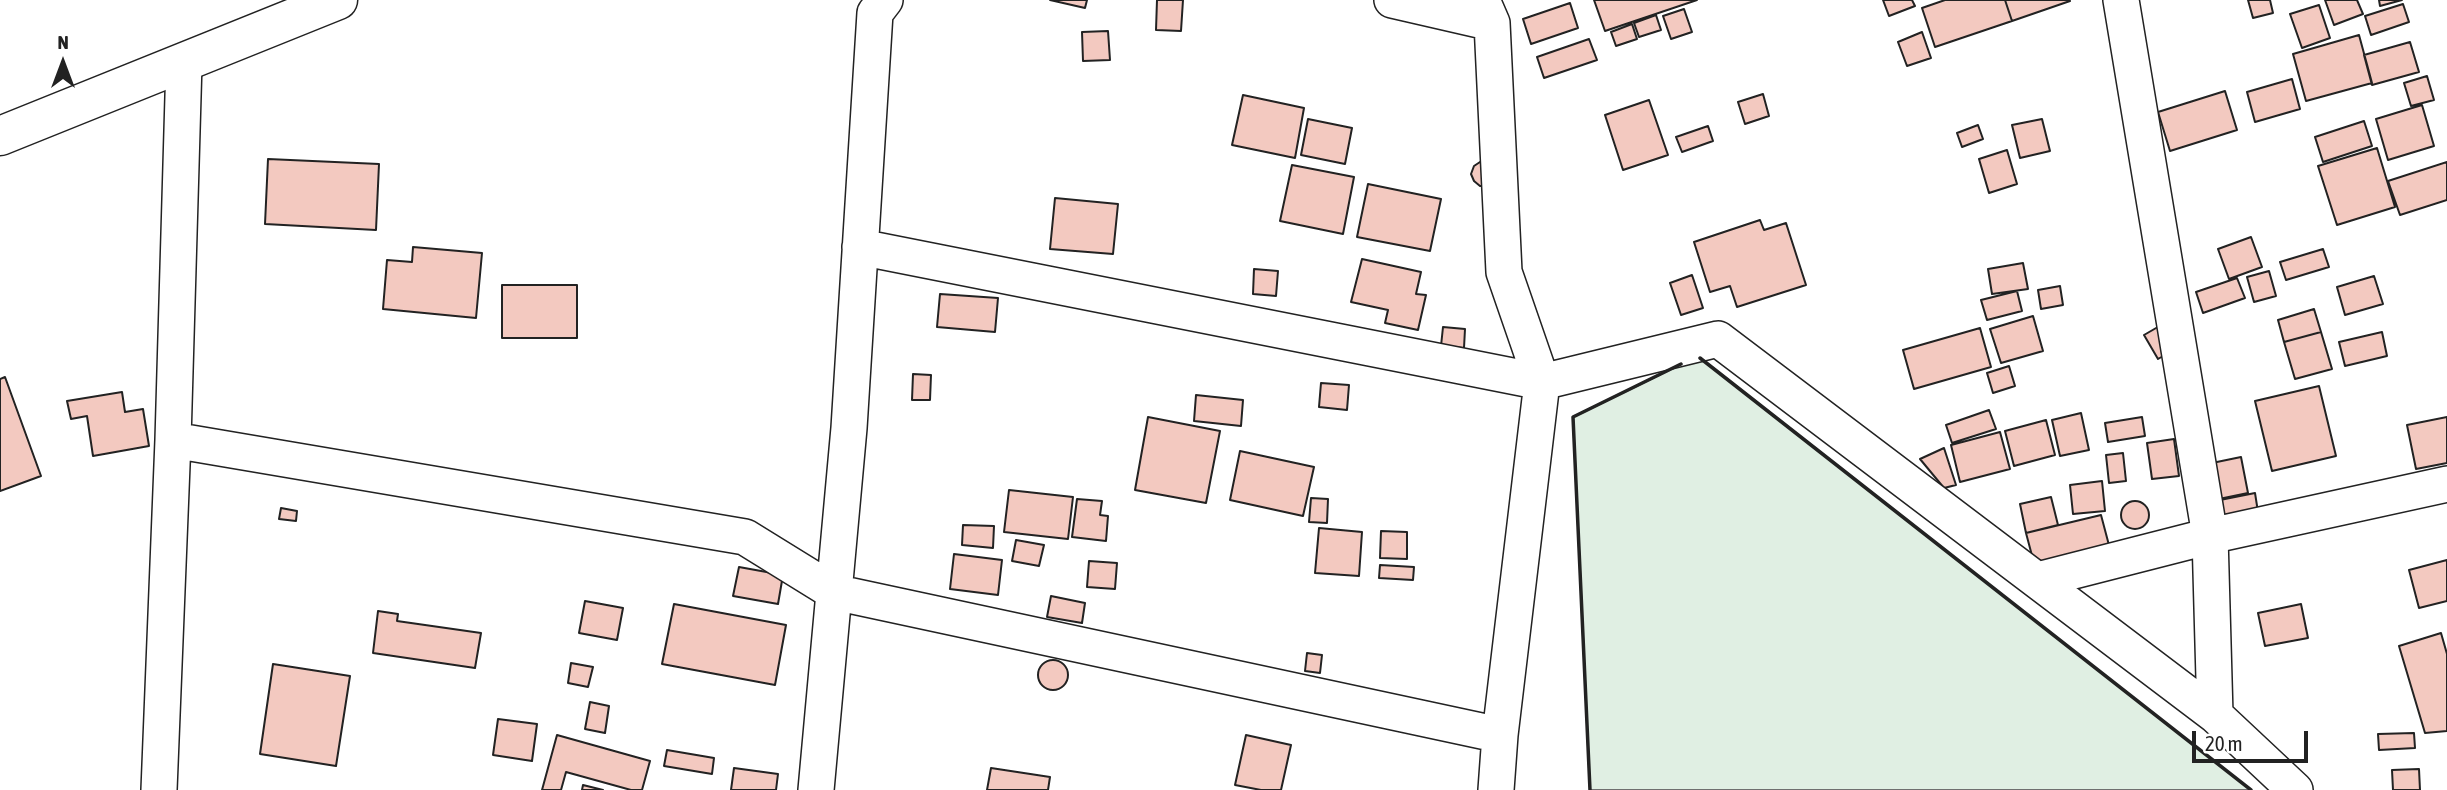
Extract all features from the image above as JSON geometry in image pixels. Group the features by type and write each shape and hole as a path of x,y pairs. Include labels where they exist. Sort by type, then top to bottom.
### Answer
{"main road":[{"path":"0,136 338,0"}],"street":[{"path":"816,790 849,428 875,13 886,0"},
{"path":"1392,0 1487,12 1504,272 1542,382 1500,734 1496,790"},
{"path":"2121,0 2210,536 2215,715"},
{"path":"159,790 184,62"},
{"path":"860,247 1542,382 1717,339 2215,715 2295,790"},
{"path":"173,440 745,537 834,592 1500,734"},
{"path":"2038,580 2210,536 2447,484"}],"green space":[{"path":"1698,356 2251,790 1590,790 1573,417"}],"building":[{"path":"1050,0 1087,0 1085,8"},
{"path":"1157,0 1183,0 1181,31 1156,30"},
{"path":"1594,0 1697,0 1605,31"},
{"path":"1883,0 1912,0 1915,6 1889,16"},
{"path":"1945,0 2005,0 2012,21 1935,47 1922,8"},
{"path":"2005,0 2069,0 2070,1 2012,21"},
{"path":"2248,0 2270,0 2273,13 2253,18"},
{"path":"2325,0 2357,0 2363,14 2334,25"},
{"path":"2379,0 2402,0 2380,6"},
{"path":"1570,3 1578,28 1531,44 1523,19"},
{"path":"2403,4 2409,22 2371,35 2365,16"},
{"path":"2319,5 2330,38 2302,48 2290,14"},
{"path":"1684,9 1692,32 1671,39 1663,16"},
{"path":"1656,15 1661,30 1639,37 1634,23"},
{"path":"1632,24 1637,39 1616,46 1611,32"},
{"path":"1108,31 1110,60 1083,61 1082,32"},
{"path":"1922,32 1931,58 1907,66 1898,42"},
{"path":"2359,35 2372,83 2306,101 2293,54"},
{"path":"1589,39 1597,60 1544,78 1537,57"},
{"path":"2410,42 2419,72 2372,85 2364,55"},
{"path":"2427,76 2434,100 2411,106 2404,83"},
{"path":"2292,79 2300,109 2255,122 2247,92"},
{"path":"2225,91 2237,130 2170,151 2158,112"},
{"path":"1763,94 1769,116 1745,124 1738,102"},
{"path":"1243,95 1304,108 1295,158 1232,145"},
{"path":"1649,100 1668,155 1623,170 1605,115"},
{"path":"2422,105 2434,146 2388,160 2376,119"},
{"path":"1308,119 1352,128 1345,164 1301,155"},
{"path":"2042,119 2050,151 2020,158 2012,125"},
{"path":"2364,121 2372,146 2323,162 2315,137"},
{"path":"1978,125 1983,139 1962,147 1957,133"},
{"path":"1708,126 1713,141 1682,152 1676,137"},
{"path":"2377,148 2395,207 2337,225 2318,166"},
{"path":"2007,150 2017,184 1989,193 1979,159"},
{"path":"268,159 379,164 376,230 265,224"},
{"path":"1488,161 1488,186 1480,186 1471,174 1474,166"},
{"path":"2447,162 2447,200 2400,215 2388,181"},
{"path":"1292,165 1354,177 1343,234 1280,221"},
{"path":"1368,184 1441,199 1430,251 1357,237"},
{"path":"1055,198 1118,204 1113,254 1050,249"},
{"path":"1760,220 1764,230 1786,223 1806,285 1737,307 1730,286 1710,292 1694,242"},
{"path":"2251,237 2262,267 2229,279 2218,249"},
{"path":"413,247 482,253 476,318 383,309 387,260 412,262"},
{"path":"2323,249 2329,267 2286,280 2280,262"},
{"path":"1362,259 1421,272 1416,294 1426,295 1418,330 1385,323 1388,310 1351,302"},
{"path":"2023,263 2028,289 1992,294 1988,269"},
{"path":"1254,269 1278,271 1276,296 1253,294"},
{"path":"2269,271 2276,296 2254,302 2247,277"},
{"path":"1692,275 1703,308 1681,315 1670,283"},
{"path":"2374,276 2383,304 2345,315 2337,287"},
{"path":"2237,278 2245,298 2203,313 2196,292"},
{"path":"502,285 577,285 577,338 502,338"},
{"path":"2060,286 2063,305 2041,309 2038,290"},
{"path":"2017,291 2022,311 1987,320 1981,300"},
{"path":"940,294 998,298 995,332 937,327"},
{"path":"2314,309 2321,332 2284,342 2278,320"},
{"path":"2033,316 2043,351 2001,363 1990,329"},
{"path":"2163,324 2177,348 2158,359 2144,335"},
{"path":"1443,327 1465,329 1464,348 1441,346"},
{"path":"1980,328 1991,367 1914,389 1903,350"},
{"path":"2321,332 2332,369 2295,379 2284,342"},
{"path":"2382,332 2387,356 2345,366 2339,342"},
{"path":"2009,366 2015,386 1993,393 1987,373"},
{"path":"913,374 931,375 930,400 912,400"},
{"path":"5,377 41,476 0,491 0,379"},
{"path":"1321,383 1349,385 1347,410 1319,407"},
{"path":"2319,386 2336,456 2272,471 2255,401"},
{"path":"122,392 125,412 143,409 149,446 93,456 87,416 71,419 67,401"},
{"path":"1196,395 1243,400 1241,426 1194,421"},
{"path":"1989,410 1996,429 1952,443 1946,425"},
{"path":"2081,413 2089,450 2060,456 2052,420"},
{"path":"1148,417 1220,431 1206,503 1135,490"},
{"path":"2142,417 2145,436 2108,442 2105,423"},
{"path":"2447,417 2447,463 2416,469 2407,425"},
{"path":"2046,420 2055,455 2014,466 2005,431"},
{"path":"2000,432 2010,469 1960,482 1951,445"},
{"path":"2174,439 2179,476 2152,479 2147,443"},
{"path":"1944,448 1956,485 1944,488 1920,459"},
{"path":"1240,451 1314,467 1303,516 1230,500"},
{"path":"2123,453 2126,481 2109,483 2106,455"},
{"path":"2241,457 2248,493 2219,499 2212,463"},
{"path":"2102,481 2105,511 2073,514 2070,485"},
{"path":"1009,490 1073,497 1068,539 1004,532"},
{"path":"2255,493 2258,512 2224,519 2220,500"},
{"path":"2051,497 2058,525 2026,533 2020,504"},
{"path":"1311,498 1328,499 1327,523 1309,522"},
{"path":"1077,499 1102,501 1100,515 1108,516 1106,541 1072,537"},
{"path":"2135,501 2145,505 2149,515 2145,525 2135,529 2125,525 2121,515 2125,505"},
{"path":"281,508 297,511 296,521 279,519"},
{"path":"2101,515 2110,549 2035,567 2026,533"},
{"path":"963,525 994,526 993,548 962,545"},
{"path":"1319,528 1362,532 1359,576 1315,573"},
{"path":"1381,531 1407,532 1407,559 1380,558"},
{"path":"1016,540 1044,545 1039,566 1012,561"},
{"path":"954,554 1002,560 998,595 950,589"},
{"path":"2447,560 2447,601 2419,608 2409,570"},
{"path":"1089,561 1117,563 1115,589 1087,587"},
{"path":"1380,565 1414,567 1413,580 1379,578"},
{"path":"739,567 783,575 778,604 733,596"},
{"path":"1051,596 1085,603 1082,623 1047,617"},
{"path":"585,601 623,608 617,640 579,633"},
{"path":"674,604 786,625 775,685 662,664"},
{"path":"2301,604 2308,638 2265,646 2258,613"},
{"path":"378,611 398,614 397,621 481,633 475,668 373,653"},
{"path":"2441,633 2447,654 2447,731 2425,733 2399,646"},
{"path":"1307,653 1322,655 1320,673 1305,671"},
{"path":"1053,660 1064,664 1068,675 1064,686 1053,690 1042,686 1038,675 1042,664"},
{"path":"571,663 593,667 588,687 568,683"},
{"path":"273,664 350,676 336,766 260,754"},
{"path":"590,702 609,706 605,733 585,729"},
{"path":"498,719 537,724 532,761 493,755"},
{"path":"2414,733 2415,748 2379,750 2378,734"},
{"path":"557,735 650,761 642,790 631,790 566,772 561,790 542,790"},
{"path":"1246,735 1291,745 1281,790 1261,790 1235,785"},
{"path":"667,750 714,758 712,774 664,766"},
{"path":"734,768 778,774 776,790 731,790"},
{"path":"991,768 1050,777 1048,790 987,790"},
{"path":"2419,769 2420,790 2393,790 2392,770"},
{"path":"583,785 603,790 582,790"}],"wall":[{"path":"1700,358 2251,790"},
{"path":"1590,790 1573,417 1681,364"}]}
